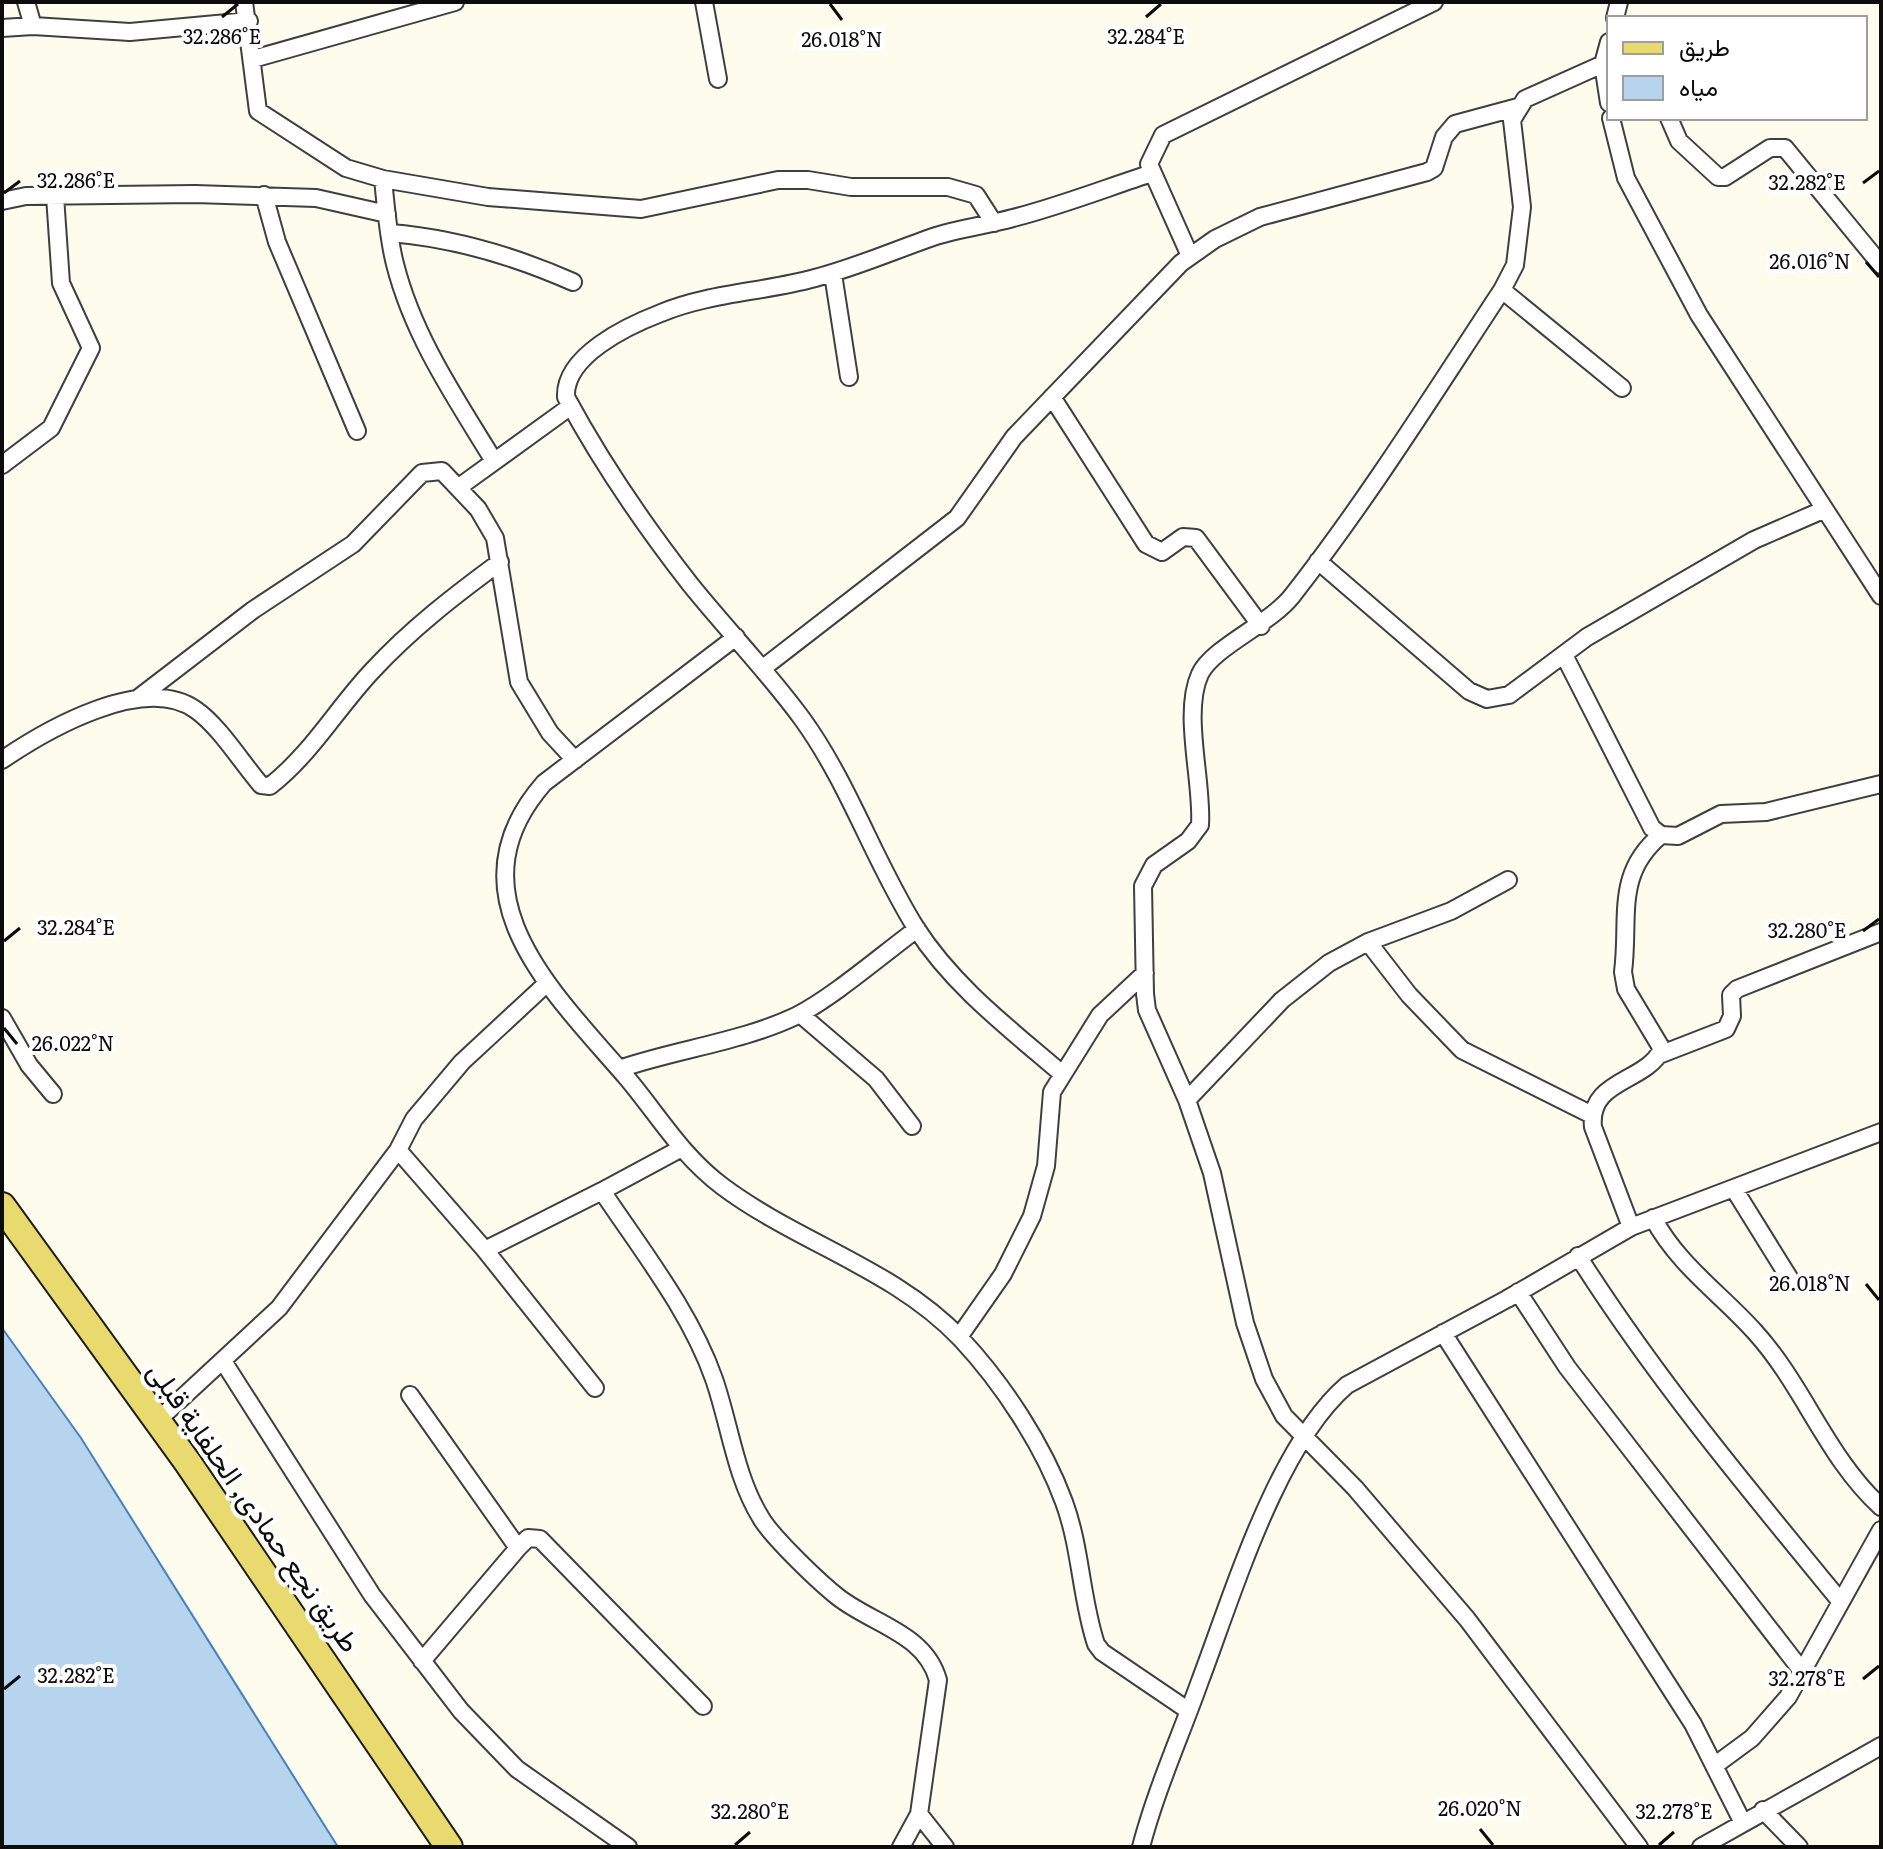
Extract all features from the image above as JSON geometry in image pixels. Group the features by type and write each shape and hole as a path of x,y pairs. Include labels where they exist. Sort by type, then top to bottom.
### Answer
{"main road":[{"name":"طريق نجع حمادى, الحلفاية قبلى","path":"2,1206 157,1421 449,1847"}],"street":[{"path":"26,2 33,26"},
{"path":"244,2 260,113 346,168 383,179 488,197 611,208 665,205 778,180 808,180 851,187 948,187 976,195 994,223"},
{"path":"253,59 455,2"},
{"path":"704,2 718,79"},
{"path":"1190,256 1149,164 1154,148 1170,130 1434,2"},
{"path":"2,28 33,26 130,32 249,21"},
{"path":"1607,49 1603,64 1607,90"},
{"path":"1603,64 1525,99 1518,107 1512,129 1522,207 1515,265 1502,290 1289,600 1261,626 1212,659 1201,673 1194,705 1200,825 1188,841 1148,872 1143,886 1147,1010 1187,1100 1212,1173 1245,1323 1264,1379 1284,1416 1355,1488 1467,1619 1639,1847"},
{"path":"763,668 957,518 1014,437 1137,305 1190,256 1215,239 1260,217 1427,172 1434,168 1444,137 1455,124 1518,107"},
{"path":"1612,120 1626,178 1692,302 1881,596"},
{"path":"1670,120 1679,141 1718,177 1725,177 1770,148 1785,148 1881,265"},
{"path":"1061,1073 965,987 917,929 841,782 805,723 628,500 571,406 566,388 576,366 609,340 660,313 699,301 771,290 833,274 939,235 994,223 1152,173"},
{"path":"383,179 394,262 424,343 494,461"},
{"path":"2,201 55,196 264,195 316,198 387,214"},
{"path":"264,195 277,242 357,431"},
{"path":"2,465 51,428 91,348 61,283 55,196"},
{"path":"390,233 425,236 520,259 573,282"},
{"path":"833,274 849,377"},
{"path":"1502,290 1622,388"},
{"path":"1052,397 1146,544 1162,552 1187,535 1196,538 1261,626"},
{"path":"459,487 571,406"},
{"path":"137,699 253,610 353,544 422,473 442,471 489,524 500,562 519,682 550,733 575,760"},
{"path":"1318,561 1469,691 1487,699 1509,695 1587,637 1754,540 1823,510"},
{"path":"2,760 41,734 95,711 137,699 177,701 195,710 261,785 270,786 334,721 390,653 451,598 500,562"},
{"path":"736,637 544,783 523,807 505,864 505,898 518,933 545,985 619,1069 680,1149 723,1187 803,1238 846,1255 959,1337 1000,1388 1039,1451 1065,1503 1096,1644 1102,1652 1189,1711"},
{"path":"1564,655 1652,828 1661,835 1678,836 1731,811 1766,812 1881,784"},
{"path":"1659,1055 1662,1044 1626,989 1623,972 1631,869 1641,854 1661,835"},
{"path":"1187,1100 1299,985 1368,942 1451,911 1508,880"},
{"path":"619,1069 667,1053 759,1032 800,1014 917,929"},
{"path":"1631,1227 1593,1127 1592,1115 1602,1093 1659,1055 1726,1029 1732,1016 1731,995 1737,989 1881,932"},
{"path":"1368,942 1409,995 1458,1047 1592,1115"},
{"path":"959,1337 1003,1274 1032,1216 1046,1166 1052,1092 1061,1073 1100,1015 1145,973"},
{"path":"157,1421 279,1308 325,1251 398,1150 414,1119 462,1062 545,985"},
{"path":"800,1014 876,1079 912,1126"},
{"path":"2,1018 29,1065 53,1094"},
{"path":"1141,1847 1159,1787 1269,1506 1321,1409 1347,1385 1631,1227 1881,1132"},
{"path":"485,1250 680,1149"},
{"path":"398,1150 485,1250 595,1388"},
{"path":"1734,1189 1793,1284"},
{"path":"602,1191 684,1315 714,1380 727,1436 761,1519 838,1597 914,1643 934,1667 938,1680 919,1814 901,1847"},
{"path":"1653,1218 1678,1258 1764,1343 1803,1397 1845,1466 1881,1507"},
{"path":"1578,1256 1610,1307 1711,1444 1841,1602"},
{"path":"1518,1292 1567,1367 1802,1671"},
{"path":"1443,1333 1693,1724 1743,1823"},
{"path":"223,1361 372,1595 490,1744 517,1769 628,1847 635,1847"},
{"path":"410,1395 518,1548"},
{"path":"1714,1766 1752,1738 1788,1697 1881,1530"},
{"path":"422,1661 518,1548 528,1538 540,1539 703,1706"},
{"path":"1701,1847 1881,1746"},
{"path":"1763,1810 1799,1847"},
{"path":"919,1814 945,1847"}],"water":[{"path":"2,1328 81,1438 338,1847 2,1847"}]}
